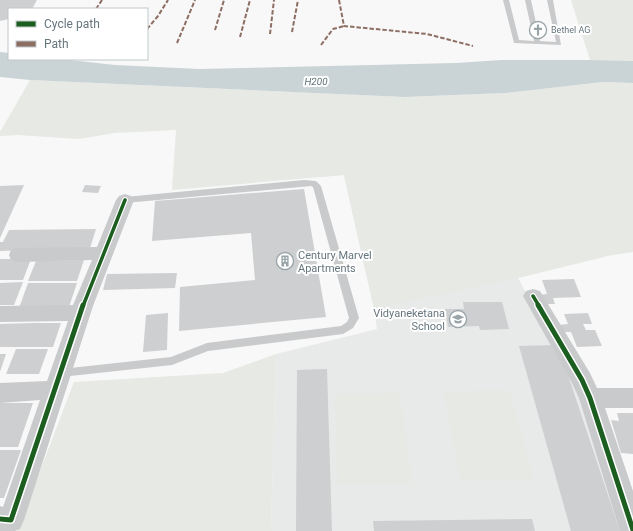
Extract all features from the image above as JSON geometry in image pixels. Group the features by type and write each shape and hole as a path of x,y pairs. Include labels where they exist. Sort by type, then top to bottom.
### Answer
{"street":[{"path":"6,524 58,382 81,313 125,200"},
{"path":"18,255 104,253"},
{"path":"533,296 582,380 590,398 633,530"},
{"path":"0,314 81,313"},
{"path":"0,393 58,382"},
{"path":"590,398 633,398"}],"lane":[{"path":"506,0 516,42 558,44 550,0"},
{"path":"528,0 537,43"},
{"path":"58,382 172,361 207,348 343,330 350,325 354,318 317,186 313,183 125,200"}],"shaded area":[{"path":"571,0 633,0 633,61 590,60"},
{"path":"30,80 404,97 506,93 603,82 633,83 633,252 607,256 518,278 374,309 344,175 172,190 176,130 115,133 79,139 17,135 0,136 0,132"},
{"name":"Vidyaneketana School","path":"299,108 607,256 518,278 580,393 625,531 271,531 276,354 377,329 374,309 344,175 319,177"},
{"path":"276,354 271,531 17,531 74,382 223,373"},
{"path":"510,390 533,480 460,481 444,391"},
{"path":"400,393 412,484 338,485 334,394"}],"water":[{"name":"H200","path":"0,52 8,53 8,60 70,60 115,65 199,69 456,63 502,60 633,61 633,83 603,82 506,93 404,97 30,80 0,77"}],"building":[{"path":"0,0 37,0 33,8 8,8 8,19 0,21"},
{"path":"24,185 0,238 0,186"},
{"path":"85,185 101,186 98,193 82,192"},
{"name":"Century Marvel Apartments","path":"304,189 326,317 179,331 180,287 255,280 251,233 152,241 155,201"},
{"path":"96,229 90,248 0,251 0,242 3,242 9,230"},
{"path":"0,259 31,259 23,280 0,280"},
{"path":"84,260 77,281 28,281 36,261"},
{"path":"177,273 175,288 103,290 107,274"},
{"path":"574,279 581,297 553,298 555,304 541,304 537,295 547,294 542,280"},
{"path":"23,282 14,305 0,305 0,283"},
{"path":"28,283 77,283 69,307 19,308"},
{"path":"463,302 502,302 509,329 480,330 479,326 448,327 445,309 464,309"},
{"path":"168,313 167,350 143,352 146,315"},
{"path":"588,313 592,324 583,324 586,330 595,330 602,346 577,347 571,332 561,332 558,325 568,324 564,314"},
{"path":"61,323 53,347 0,347 0,324"},
{"path":"558,345 620,531 571,531 519,346"},
{"path":"16,349 48,349 39,374 6,374"},
{"path":"0,354 6,354 0,372"},
{"path":"327,369 332,531 296,531 297,370"},
{"path":"0,403 33,403 18,447 0,447"},
{"path":"617,413 633,413 633,454 621,453 611,420 619,421"},
{"path":"0,450 21,450 4,498 0,498"},
{"path":"532,519 535,531 374,531 373,521"}],"marked path":[{"path":"97,8 102,0"},
{"path":"148,28 158,16 168,0"},
{"path":"177,43 195,0"},
{"path":"215,30 224,0"},
{"path":"240,37 250,0"},
{"path":"270,34 274,0"},
{"path":"292,32 298,0"},
{"path":"339,0 344,26 427,34 473,46"},
{"path":"321,45 333,29 344,26"}],"cycle path":[{"path":"0,519 11,520 83,306 125,200"},
{"path":"533,296 582,380 590,398 633,530"}],"place":[{"name":"Bethel AG","path":"538,30"},
{"name":"Century Marvel Apartments","path":"285,261"},
{"name":"Vidyaneketana School","path":"458,319"}]}
